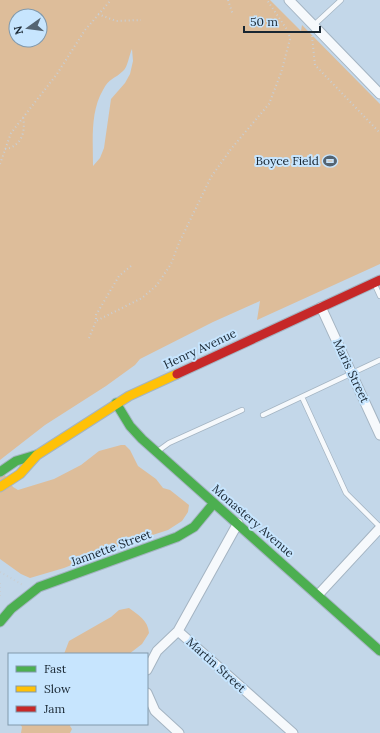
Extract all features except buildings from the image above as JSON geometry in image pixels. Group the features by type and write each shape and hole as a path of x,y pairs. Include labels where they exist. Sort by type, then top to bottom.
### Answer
{"street":[{"path":"289,0 380,94"},
{"name":"Henry Avenue","path":"0,487 20,474 37,455 116,403 150,385 377,281"},
{"name":"Maris Street","path":"321,307 380,435"},
{"name":"Monastery Avenue","path":"116,403 135,431 157,452 380,651"},
{"name":"Henry Avenue","path":"0,472 16,461 37,455"},
{"name":"Jannette Street","path":"0,622 11,608 39,587 181,534 200,521 214,503"},
{"name":"Martin Street","path":"238,523 178,631 293,733"},
{"path":"318,595 380,527"},
{"path":"148,668 157,651 178,631"},
{"path":"148,695 155,711 179,733"}],"lane":[{"path":"313,26 341,0"},
{"path":"377,281 380,296"},
{"path":"263,415 380,360"},
{"path":"302,397 346,493 380,527"},
{"path":"157,452 169,443 242,410"}],"path":[{"path":"0,164 11,133 57,74 85,30 111,0"},
{"path":"228,0 233,15"},
{"path":"96,321 142,298 157,285 170,264 178,242 211,177 231,149 269,104 281,73 290,39 288,32 267,0"},
{"path":"98,14 116,21 141,20"},
{"path":"313,26 311,28 315,65 380,133"},
{"path":"5,149 11,149 22,137 24,125 22,117"},
{"path":"89,338 96,321 96,315 119,276 131,266"},
{"path":"0,572 22,585"},
{"path":"0,583 0,596"}],"shaded area":[{"path":"0,0 270,0 301,31 302,25 380,104 380,264 257,320 260,301 213,322 140,359 135,365 106,386 45,425 0,460","holes":["132,49 133,61 130,74 125,83 111,99 104,148 100,158 93,166 93,127 99,99 108,83 125,69"]},
{"path":"125,445 130,450 138,466 156,479 163,488 170,490 189,505 188,512 182,521 168,530 122,545 64,568 30,578 21,574 0,559 0,468 13,487 18,490 54,479 81,465 99,451"},
{"path":"129,608 145,621 149,633 142,644 130,653 64,653 69,641 111,617 119,610"},
{"path":"21,725 70,725 72,729 70,733 21,733 22,727"}],"traffic: fast":[{"path":"116,403 130,426 142,439 380,651"},
{"path":"0,472 16,461 36,455"},
{"path":"0,622 11,609 39,587 177,537 194,527 214,503"}],"traffic: slow":[{"path":"0,487 20,474 37,455 129,396 177,374"}],"traffic: jam":[{"path":"177,374 380,280"}],"place":[{"name":"Boyce Field","path":"330,161"}]}
